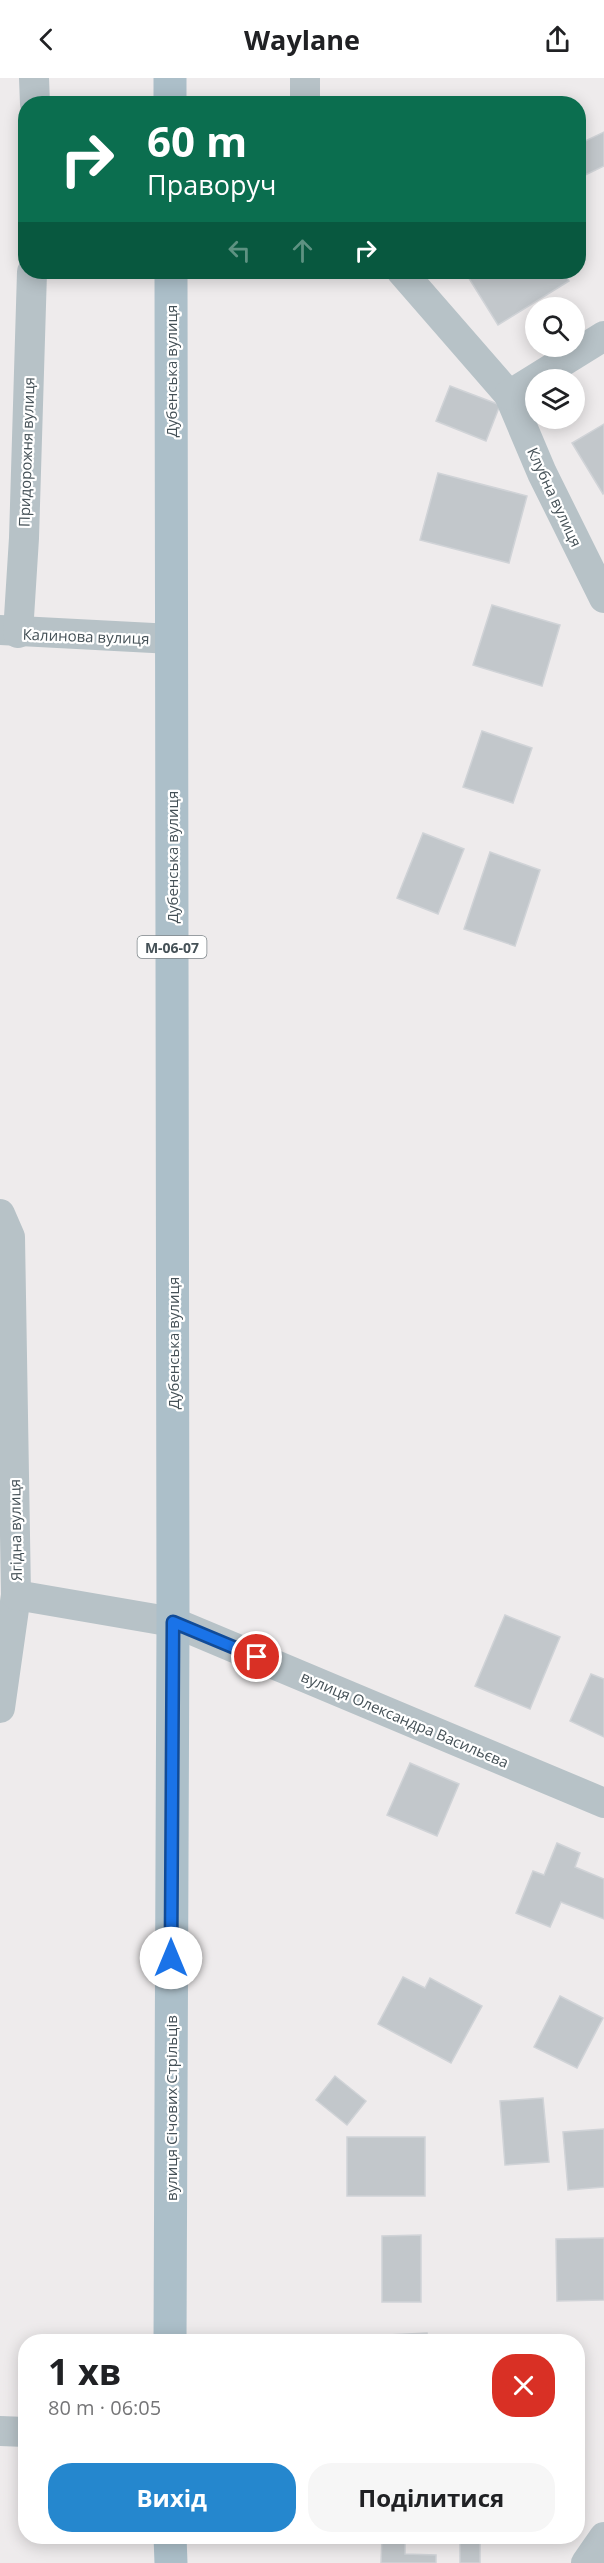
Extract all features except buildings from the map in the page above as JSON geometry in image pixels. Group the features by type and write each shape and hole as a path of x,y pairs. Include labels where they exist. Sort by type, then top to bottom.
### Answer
{"main road":[{"path":"170,78 170,96"},
{"name":"Дубенська вулиця","path":"171,279 173,1622"},
{"name":"вулиця Січових Стрільців","path":"170,2334 173,1622"},
{"path":"170,2544 171,2563"}],"street":[{"path":"34,78 35,96"},
{"path":"305,78 305,96"},
{"name":"Придорожня вулиця","path":"9,632 24,526 32,279"},
{"name":"Клубна вулиця","path":"408,279 509,395 542,474 604,598"},
{"path":"509,395 604,336"},
{"name":"Калинова вулиця","path":"9,632 172,639"},
{"name":"Ягідна вулиця","path":"0,1214 10,1237 16,1595 0,1708"},
{"name":"вулиця Олександра Васильєва","path":"16,1595 173,1622 604,1803"},
{"path":"0,2431 18,2432"},
{"path":"586,2563 604,2537"}],"route":[{"path":"171,1958 173,1622 257,1657"}]}
